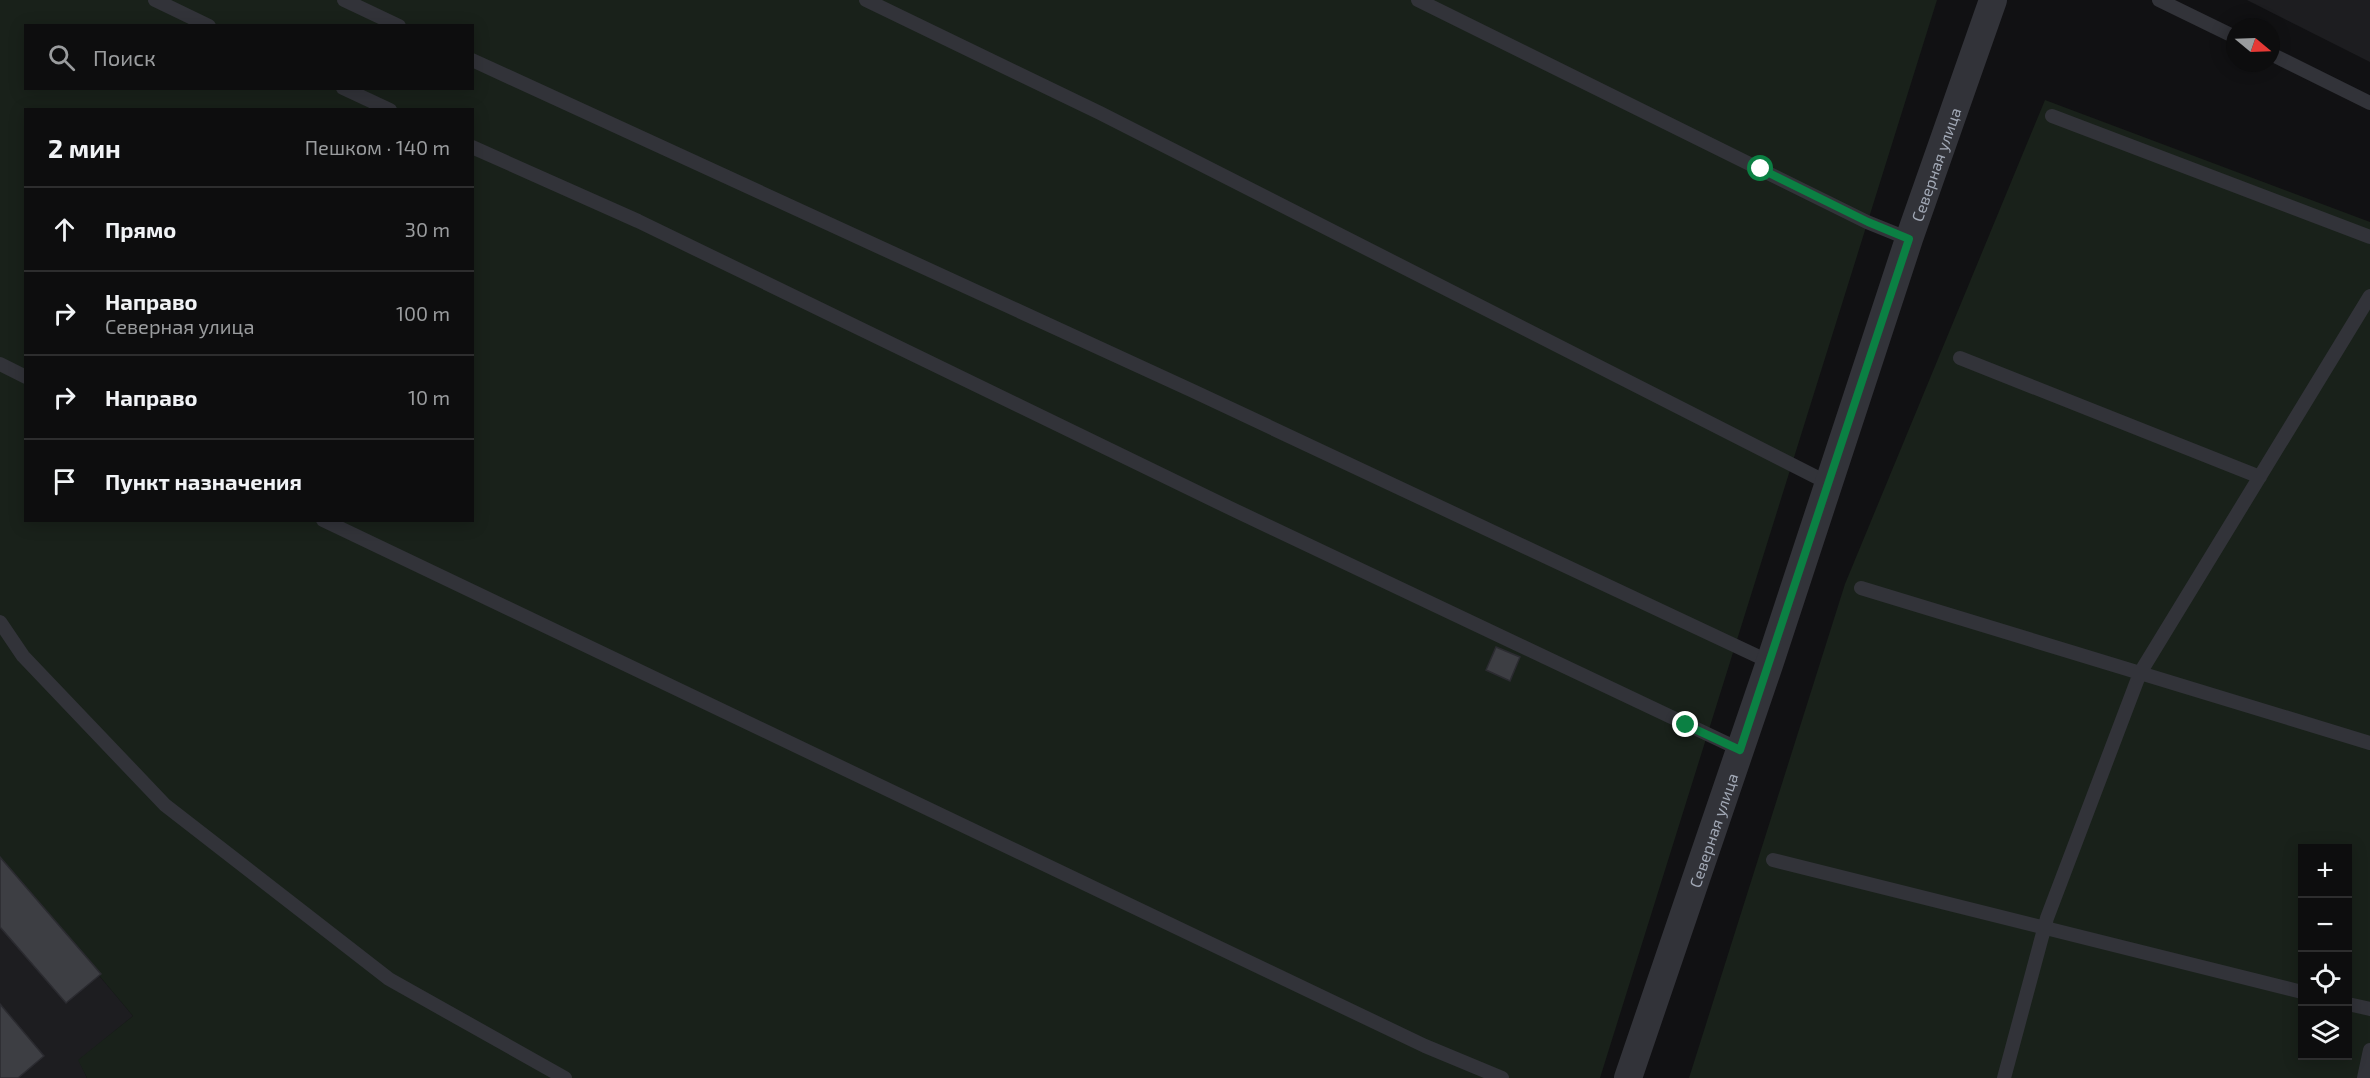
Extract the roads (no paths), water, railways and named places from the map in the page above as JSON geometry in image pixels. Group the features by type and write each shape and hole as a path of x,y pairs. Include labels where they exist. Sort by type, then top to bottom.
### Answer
{"street":[{"name":"Северная улица","path":"1628,1078 1770,662 1988,2"}],"lane":[{"path":"154,0 205,24"},
{"path":"344,0 395,24"},
{"path":"866,0 1100,113 1828,483"},
{"path":"1418,0 1868,222 1909,239"},
{"path":"2159,0 2226,33"},
{"path":"2280,58 2370,103"},
{"path":"474,61 1193,391 1770,662"},
{"path":"347,90 386,108"},
{"path":"2052,116 2370,237"},
{"path":"474,148 649,226 1221,504 1740,750"},
{"path":"2004,1078 2045,927 2140,673 2370,296"},
{"path":"1960,358 2260,477"},
{"path":"0,364 24,376"},
{"path":"327,522 1382,1025 1502,1078"},
{"path":"1861,588 2370,743"},
{"path":"0,622 23,656 165,805 389,979 565,1078"},
{"path":"1773,860 2298,991"},
{"path":"2352,1005 2370,1009"},
{"path":"2364,1078 2370,1050"}]}
